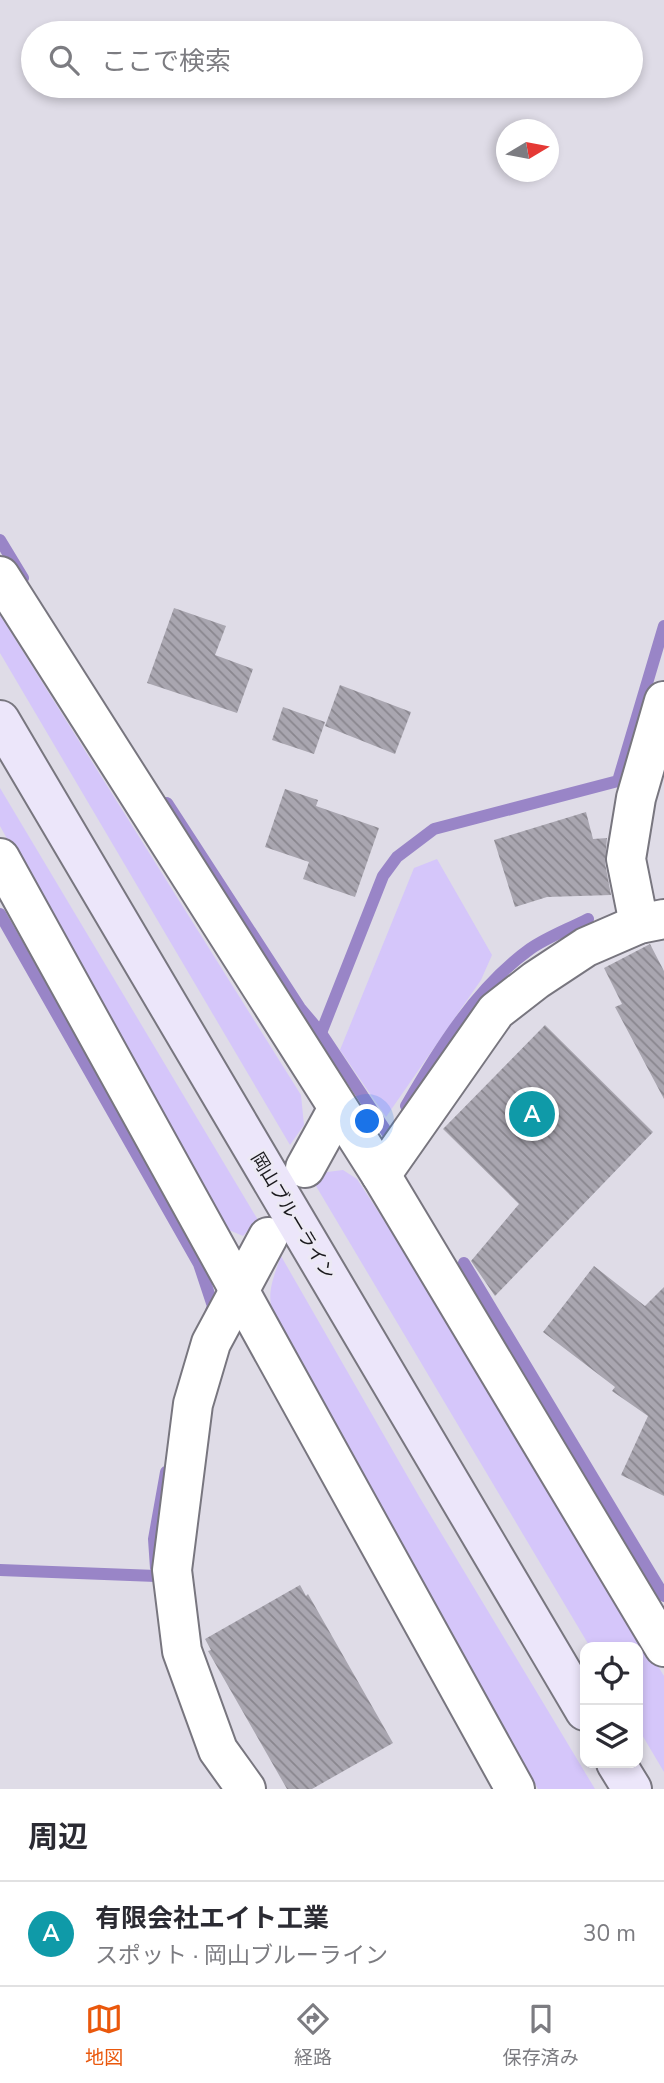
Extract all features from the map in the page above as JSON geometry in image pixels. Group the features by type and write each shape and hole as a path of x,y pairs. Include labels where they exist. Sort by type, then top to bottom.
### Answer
{"main road":[{"name":"岡山ブルーライン","path":"0,720 581,1705"},
{"path":"619,1768 632,1789"}],"street":[{"path":"0,576 337,1111 381,1175 664,1647"},
{"path":"381,1175 496,1011 586,947 652,921 626,859 636,798 664,701"},
{"path":"0,858 238,1293 515,1789"},
{"path":"305,1168 337,1111"},
{"path":"246,1789 218,1750 182,1651 172,1570 193,1404 211,1343 268,1237"}],"shaded area":[{"path":"0,615 301,1095 304,1125 290,1145 0,653"},
{"path":"0,788 258,1220 243,1236 229,1230 212,1213 0,826"},
{"path":"437,859 492,955 481,980 386,1117 340,1050 414,868"},
{"path":"343,1170 357,1179 404,1251 664,1676 664,1772 643,1736 643,1642 587,1642 313,1181 327,1172"},
{"path":"281,1256 420,1498 595,1789 538,1789 280,1333 272,1311 270,1294"}],"building":[{"path":"174,608 226,626 215,655 253,669 237,713 147,683"},
{"path":"340,685 411,712 395,754 325,726"},
{"path":"283,707 325,722 314,754 272,740"},
{"path":"285,789 318,800 316,806 379,828 355,897 303,879 309,862 265,847"},
{"path":"586,812 593,839 607,838 605,863 611,895 547,897 515,907 494,840"},
{"path":"650,944 664,971 664,1099 615,1007 622,1004 604,968"},
{"path":"545,1025 653,1132 495,1296 471,1261 519,1204 443,1129"},
{"path":"594,1266 645,1306 664,1287 664,1496 621,1475 648,1416 612,1391 615,1387 543,1332"},
{"path":"300,1585 306,1596 308,1594 393,1743 312,1789 287,1789 208,1651 211,1650 205,1639"}],"waterway":[{"path":"0,540 23,578"},
{"path":"321,1033 383,876 397,857 434,829 618,781 664,626"},
{"path":"167,803 300,1008 321,1033 388,1134"},
{"path":"0,914 199,1264 213,1306 209,1317"},
{"path":"406,1106 445,1042 493,982 530,949 588,919"},
{"path":"464,1263 664,1596"},
{"path":"156,1568 154,1539 166,1472"},
{"path":"0,1570 156,1576"}],"place":[{"name":"有限会社エイト工業","path":"532,1114"}]}
